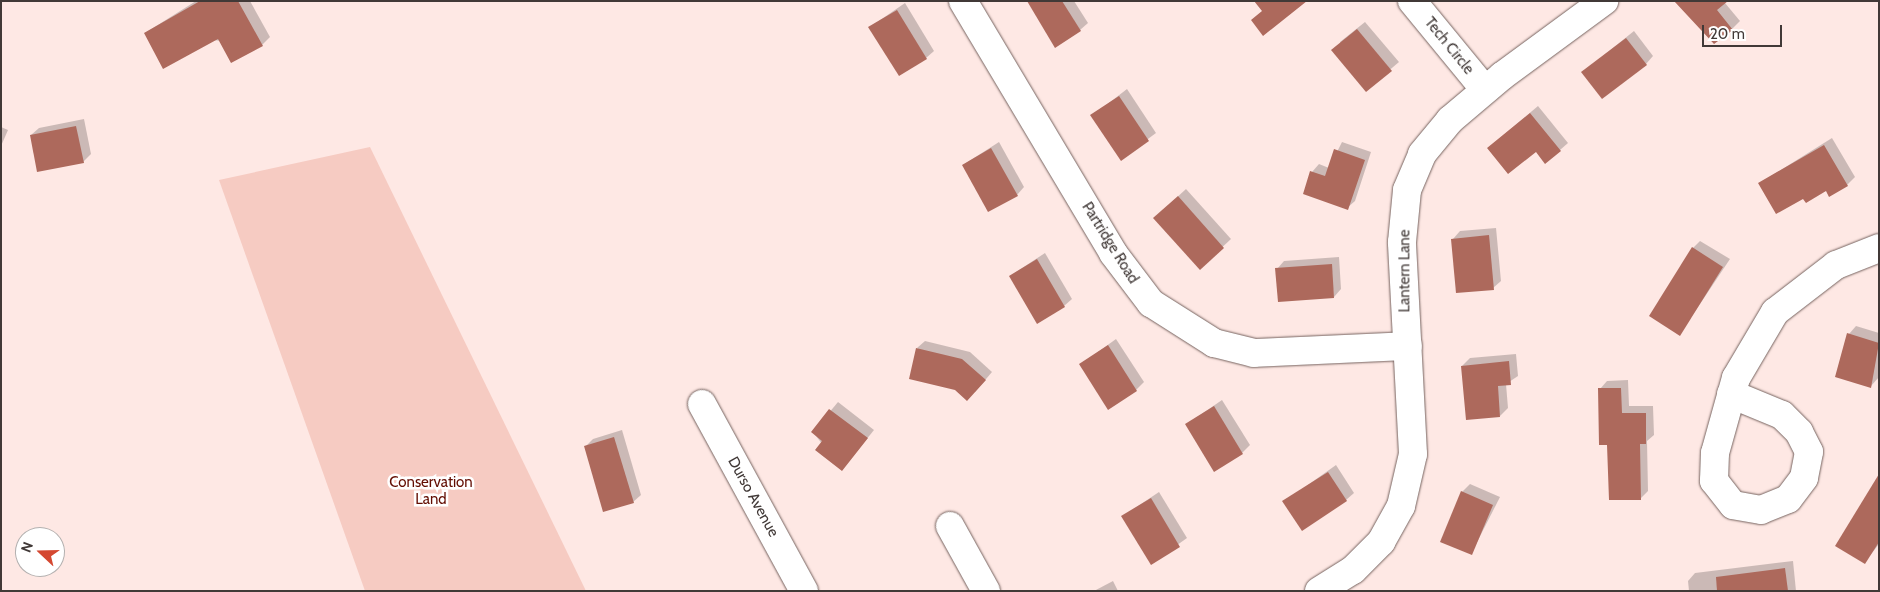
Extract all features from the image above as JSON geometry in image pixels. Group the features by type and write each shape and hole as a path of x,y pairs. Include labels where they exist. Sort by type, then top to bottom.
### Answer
{"street":[{"name":"Partridge Road","path":"963,1 1113,253 1151,303 1214,343 1254,353 1408,346"},
{"name":"Tech Circle","path":"1412,1 1485,90"},
{"name":"Lantern Lane","path":"1319,591 1353,570 1381,542 1401,506 1414,454 1408,346 1402,294 1407,190 1422,154 1450,120 1485,90 1604,1"},
{"path":"1732,394 1754,340 1775,312 1836,265 1879,248"},
{"name":"Durso Avenue","path":"702,404 804,591"},
{"path":"950,526 986,591"}],"green space":[{"name":"Conservation Land","path":"370,147 586,591 365,591 219,180"}],"building":[{"path":"200,1 238,1 263,46 231,63 218,39 163,69 144,33"},
{"path":"1027,1 1062,1 1081,31 1055,48"},
{"path":"1254,1 1307,1 1263,36 1251,20 1262,11"},
{"path":"1674,1 1728,1 1717,10 1733,30 1714,44"},
{"path":"897,10 927,59 899,76 868,27"},
{"path":"1357,29 1392,71 1366,92 1331,50"},
{"path":"1626,38 1647,65 1602,99 1581,72"},
{"path":"1119,96 1149,141 1121,161 1090,115"},
{"path":"1530,113 1561,151 1545,164 1536,152 1508,174 1487,148"},
{"path":"76,126 84,163 37,172 30,135"},
{"path":"1824,145 1848,186 1829,197 1826,191 1806,203 1803,199 1776,214 1758,183"},
{"path":"991,148 1018,196 988,212 962,165"},
{"path":"1334,149 1365,160 1348,210 1303,194 1310,171 1325,176"},
{"path":"1178,196 1224,248 1200,270 1153,218"},
{"path":"1489,235 1494,290 1456,293 1451,239"},
{"path":"1692,247 1723,267 1680,336 1649,316"},
{"path":"1037,259 1065,307 1037,324 1009,276"},
{"path":"1332,264 1334,298 1278,302 1275,268"},
{"path":"1847,333 1879,343 1871,388 1835,377"},
{"path":"1108,345 1137,391 1108,410 1079,364"},
{"path":"916,348 962,359 986,380 967,401 955,390 909,379"},
{"path":"1509,361 1511,385 1498,386 1500,417 1466,420 1461,366"},
{"path":"1598,388 1621,388 1622,413 1646,413 1646,444 1640,444 1641,500 1609,500 1607,445 1599,445"},
{"path":"1214,406 1243,454 1214,472 1185,424"},
{"path":"829,409 868,438 842,471 815,450 822,441 811,432"},
{"path":"614,437 634,503 603,512 584,446"},
{"path":"1328,472 1347,501 1302,531 1282,501"},
{"path":"1879,474 1879,542 1865,564 1835,546"},
{"path":"1461,491 1493,505 1472,555 1440,542"},
{"path":"1151,498 1180,547 1151,565 1121,516"},
{"path":"1785,568 1788,591 1717,591 1716,577"}]}
